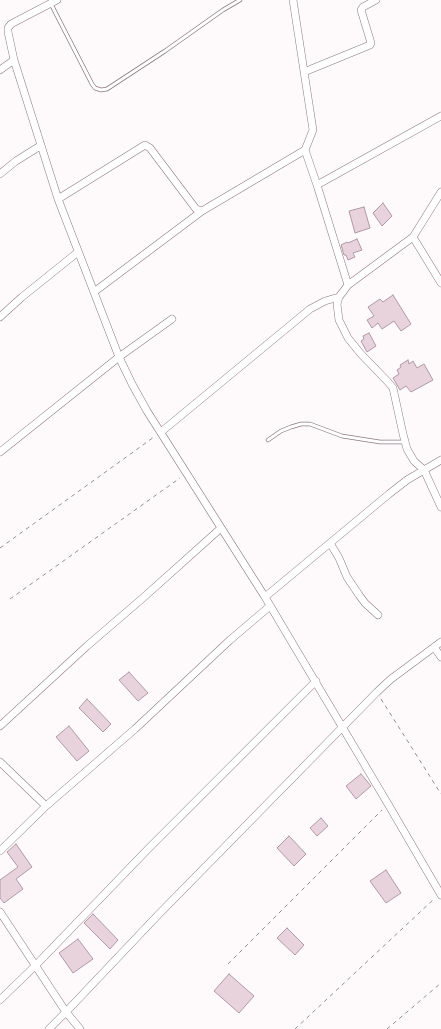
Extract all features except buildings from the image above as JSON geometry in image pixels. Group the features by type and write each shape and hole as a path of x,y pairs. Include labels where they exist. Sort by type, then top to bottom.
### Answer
{"street":[{"path":"94,292 202,211 305,150 313,130 293,0"},
{"path":"304,72 370,45 361,10 376,0"},
{"path":"0,31 54,2"},
{"path":"8,28 14,60 58,199 119,357 132,384 316,681 440,894"},
{"path":"0,70 14,60"},
{"path":"317,185 441,116"},
{"path":"58,199 145,145 150,148 196,209 202,211"},
{"path":"0,174 40,146"},
{"path":"305,150 348,285"},
{"path":"441,192 413,237 348,285 339,297 337,304 339,320 348,338 393,388 407,449 414,461 424,470 441,507"},
{"path":"413,237 441,283"},
{"path":"0,317 78,252"},
{"path":"161,432 310,309 325,301 339,297"},
{"path":"0,452 119,357 172,319"},
{"path":"265,597 389,494 441,460"},
{"path":"0,726 221,528"},
{"path":"330,543 340,558 347,577 358,595 378,615"},
{"path":"0,850 46,806 135,729 230,640 270,606"},
{"path":"49,1029 377,692 391,679 441,642"},
{"path":"434,647 441,657"},
{"path":"0,1000 316,681"},
{"path":"0,762 46,806"},
{"path":"0,912 66,1012 80,1029"}],"lane":[{"path":"54,2 92,84 95,88 101,90 107,89 240,0"},
{"path":"268,440 291,427 310,424 342,436 380,442 405,442"}],"path":[{"path":"0,548 161,432"},
{"path":"10,599 186,473"},
{"path":"377,692 441,794"},
{"path":"228,964 388,804"},
{"path":"295,1029 440,894"},
{"path":"387,1029 441,983"}]}
